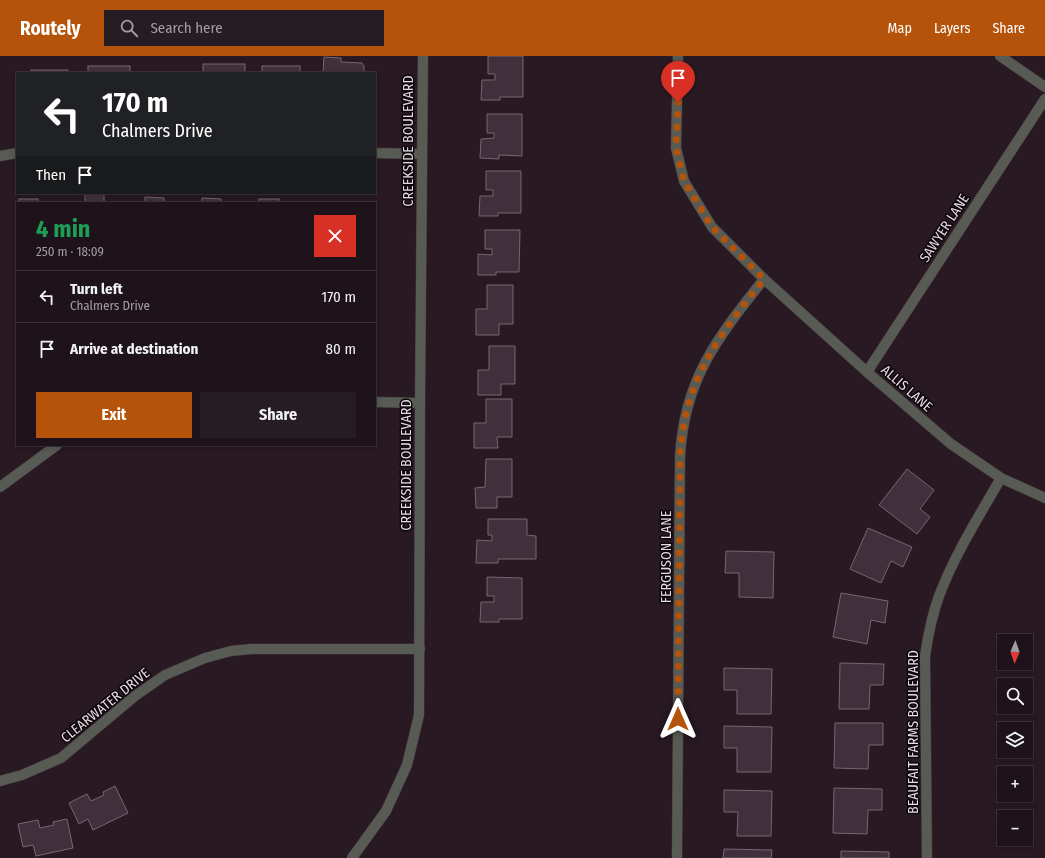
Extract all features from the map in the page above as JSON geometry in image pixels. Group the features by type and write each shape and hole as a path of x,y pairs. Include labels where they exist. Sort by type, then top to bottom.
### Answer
{"street":[{"name":"CREEKSIDE BOULEVARD","path":"352,858 386,811 407,765 419,715 423,56"},
{"name":"ALLIS LANE","path":"678,56 676,148 684,181 712,227 764,279 866,372 951,444 1001,478 1045,498"},
{"path":"1000,56 1045,87"},
{"name":"SAWYER LANE","path":"866,372 1045,99"},
{"path":"0,156 16,153"},
{"path":"376,153 422,154"},
{"name":"FERGUSON LANE","path":"677,858 680,457 683,423 692,391 700,371 727,326 764,279"},
{"path":"376,402 420,403"},
{"path":"0,487 56,446"},
{"name":"BEAUFAIT FARMS BOULEVARD","path":"927,858 926,656 929,632 939,596 958,553 1001,478"},
{"name":"CLEARWATER DRIVE","path":"0,782 22,775 61,758 135,696 165,675 205,658 231,651 251,649 420,649"}],"building":[{"path":"488,56 523,56 523,97 500,97 500,100 481,100 482,80 495,80 495,74 488,74"},
{"path":"324,57 341,58 341,62 362,63 364,66 364,72 323,72"},
{"path":"203,64 245,64 245,72 203,72"},
{"path":"88,66 130,66 130,72 88,72"},
{"path":"262,66 300,66 300,72 262,72"},
{"path":"31,70 68,70 68,72 31,72"},
{"path":"487,114 522,114 522,156 499,155 499,159 480,158 481,139 494,138 494,133 487,133"},
{"path":"486,171 521,171 521,213 498,213 498,216 479,216 480,196 493,196 493,190 486,190"},
{"path":"85,194 104,194 104,202 85,202"},
{"path":"145,197 164,198 164,202 145,202"},
{"path":"202,198 221,199 221,202 202,202"},
{"path":"19,199 38,199 38,202 19,202"},
{"path":"259,199 279,199 279,202 259,202"},
{"path":"485,230 520,230 519,272 496,272 496,275 478,275 478,254 492,255 492,249 485,249"},
{"path":"487,285 513,285 513,324 499,324 499,335 476,335 476,309 487,309"},
{"path":"489,346 515,346 515,384 501,384 501,395 478,395 478,370 489,370"},
{"path":"486,399 512,399 512,437 497,437 498,448 474,448 474,423 486,423"},
{"path":"486,459 512,459 512,497 497,497 497,508 476,508 475,488 485,487"},
{"path":"907,469 934,490 920,509 930,517 917,534 879,505"},
{"path":"488,519 527,519 527,535 536,536 536,559 498,559 498,563 476,563 477,540 492,541 492,535 488,535"},
{"path":"868,528 912,547 903,567 891,561 881,583 850,569"},
{"path":"726,551 774,552 773,598 739,597 739,573 725,573"},
{"path":"487,577 522,578 522,619 499,619 499,622 480,622 481,602 494,602 494,596 487,596"},
{"path":"841,593 888,601 885,623 871,620 867,644 833,637"},
{"path":"840,663 884,664 883,685 870,685 869,709 839,709"},
{"path":"724,668 772,669 771,714 737,714 737,690 724,690"},
{"path":"835,723 883,723 883,745 869,745 868,769 834,768"},
{"path":"724,726 772,727 771,772 737,772 737,748 724,748"},
{"path":"115,786 128,813 93,830 88,819 79,824 69,803 87,794 91,801 104,795 103,792"},
{"path":"834,788 882,789 882,810 868,810 867,834 833,833"},
{"path":"724,790 772,791 771,836 737,836 738,812 724,812"},
{"path":"67,819 73,848 36,856 33,845 23,847 18,824 38,820 40,828 54,825 53,822"},
{"path":"724,849 772,850 771,858 723,858"},
{"path":"841,851 889,852 889,858 841,858"}],"route":[{"path":"678,102 676,148 684,181 712,227 764,279 727,326 700,371 686,409 683,423 680,457 678,719"}]}
